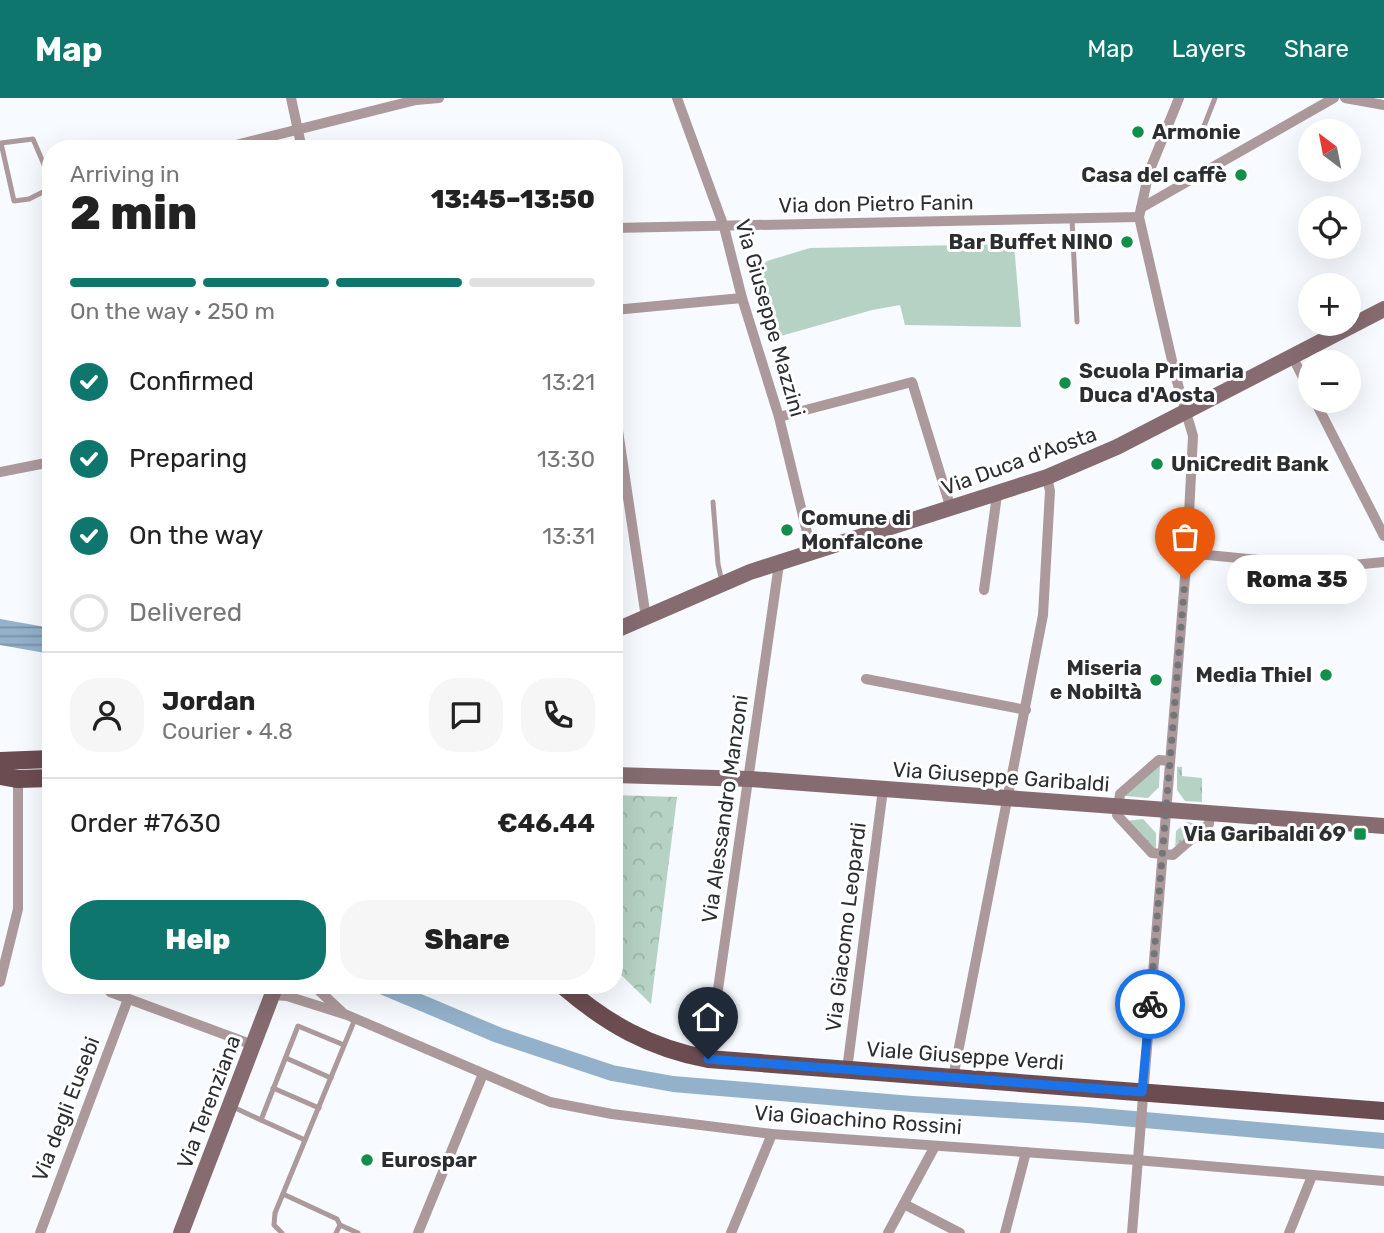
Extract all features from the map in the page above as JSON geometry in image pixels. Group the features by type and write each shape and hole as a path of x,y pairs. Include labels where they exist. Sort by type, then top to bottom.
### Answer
{"main road":[{"path":"0,761 42,759"},
{"path":"9,777 42,778"},
{"name":"Viale Giuseppe Verdi","path":"573,994 623,1031 664,1048 708,1059 953,1078 1141,1101 1384,1111"}],"street":[{"path":"291,98 300,140"},
{"path":"257,140 416,100 439,98"},
{"name":"Via Giuseppe Mazzini","path":"677,98 724,227 742,298 779,417 812,553"},
{"path":"1132,1233 1157,854 1166,811 1194,443 1140,212 1149,172 1179,98"},
{"path":"1140,212 1334,98"},
{"path":"1345,98 1384,105"},
{"name":"Via don Pietro Fanin","path":"623,228 1072,219 1140,212"},
{"path":"623,309 742,298"},
{"name":"Via Duca d'Aosta","path":"623,627 722,582 1046,477 1117,447 1186,413 1384,309"},
{"path":"1292,356 1298,368"},
{"path":"779,417 912,382 951,509"},
{"path":"1321,413 1384,536"},
{"path":"0,472 42,463"},
{"path":"623,464 646,618"},
{"path":"953,1078 1043,615 1050,491 1046,477"},
{"path":"984,590 997,495"},
{"path":"1187,553 1332,567 1384,562"},
{"name":"Via Alessandro Manzoni","path":"708,1059 779,564"},
{"path":"866,679 1026,710"},
{"path":"1170,761 1159,760 1120,793 1117,815 1157,854 1173,855 1209,824 1210,814"},
{"name":"Via Giuseppe Garibaldi","path":"623,775 750,779 1384,827"},
{"path":"0,982 18,909 9,777"},
{"name":"Via Giacomo Leopardi","path":"847,1070 883,789"},
{"path":"115,994 253,1045"},
{"name":"Via Terenziana","path":"181,1233 272,994"},
{"name":"Via Gioachino Rossini","path":"283,994 351,1017 550,1102 612,1114 772,1134 1384,1181"},
{"name":"Via Gioachino Rossini","path":"321,994 351,1017"},
{"name":"Via degli Eusebi","path":"40,1233 128,999"},
{"path":"418,1233 483,1074"},
{"path":"731,1233 772,1134"},
{"path":"888,1233 935,1146"},
{"path":"1005,1233 1026,1152"},
{"path":"1289,1233 1312,1176"},
{"path":"904,1204 960,1233"}],"lane":[{"path":"1204,125 1215,98"},
{"path":"42,160 33,139 1,144 14,201 29,199 42,192"},
{"path":"1072,219 1077,322"},
{"path":"713,502 722,582"},
{"path":"282,1233 276,1229 273,1220 344,1045 351,1017"},
{"path":"261,1120 298,1026 344,1045"},
{"path":"286,1058 331,1078"},
{"path":"273,1088 319,1108"},
{"path":"230,1106 305,1140"},
{"path":"283,1194 337,1219 340,1225 358,1233"},
{"path":"336,1233 340,1225"}],"green space":[{"path":"1014,244 1021,327 905,325 900,305 872,310 774,338 758,270 767,261 810,248"},
{"path":"1160,765 1159,787 1148,798 1125,796"},
{"path":"1177,767 1182,767 1182,776 1202,778 1202,802 1185,801 1177,790"},
{"path":"623,795 677,797 651,1004 623,977"},
{"path":"1143,819 1156,833 1156,852 1126,821"},
{"path":"1187,822 1206,825 1175,852 1176,831"}],"water":[{"path":"0,619 42,626 42,652 0,645"}],"waterway":[{"path":"400,994 498,1035 612,1073 673,1084 912,1104 1088,1115 1384,1141"}],"way so far":[{"path":"1150,1004 1185,579"}],"place":[{"name":"Armonie","path":"1138,132"},
{"name":"Casa del caffè","path":"1241,175"},
{"name":"Bar Buffet NINO","path":"1127,242"},
{"name":"Scuola Primaria Duca d'Aosta","path":"1065,383"},
{"name":"UniCredit Bank","path":"1157,464"},
{"name":"Comune di Monfalcone","path":"787,530"},
{"name":"Roma 35","path":"1185,579"},
{"name":"Media Thiel","path":"1326,675"},
{"name":"Miseria e Nobiltà","path":"1156,680"},
{"name":"Via Garibaldi 69","path":"1360,834"},
{"name":"Eurospar","path":"367,1160"}],"route":[{"path":"708,1059 1142,1092 1150,1004"}]}
